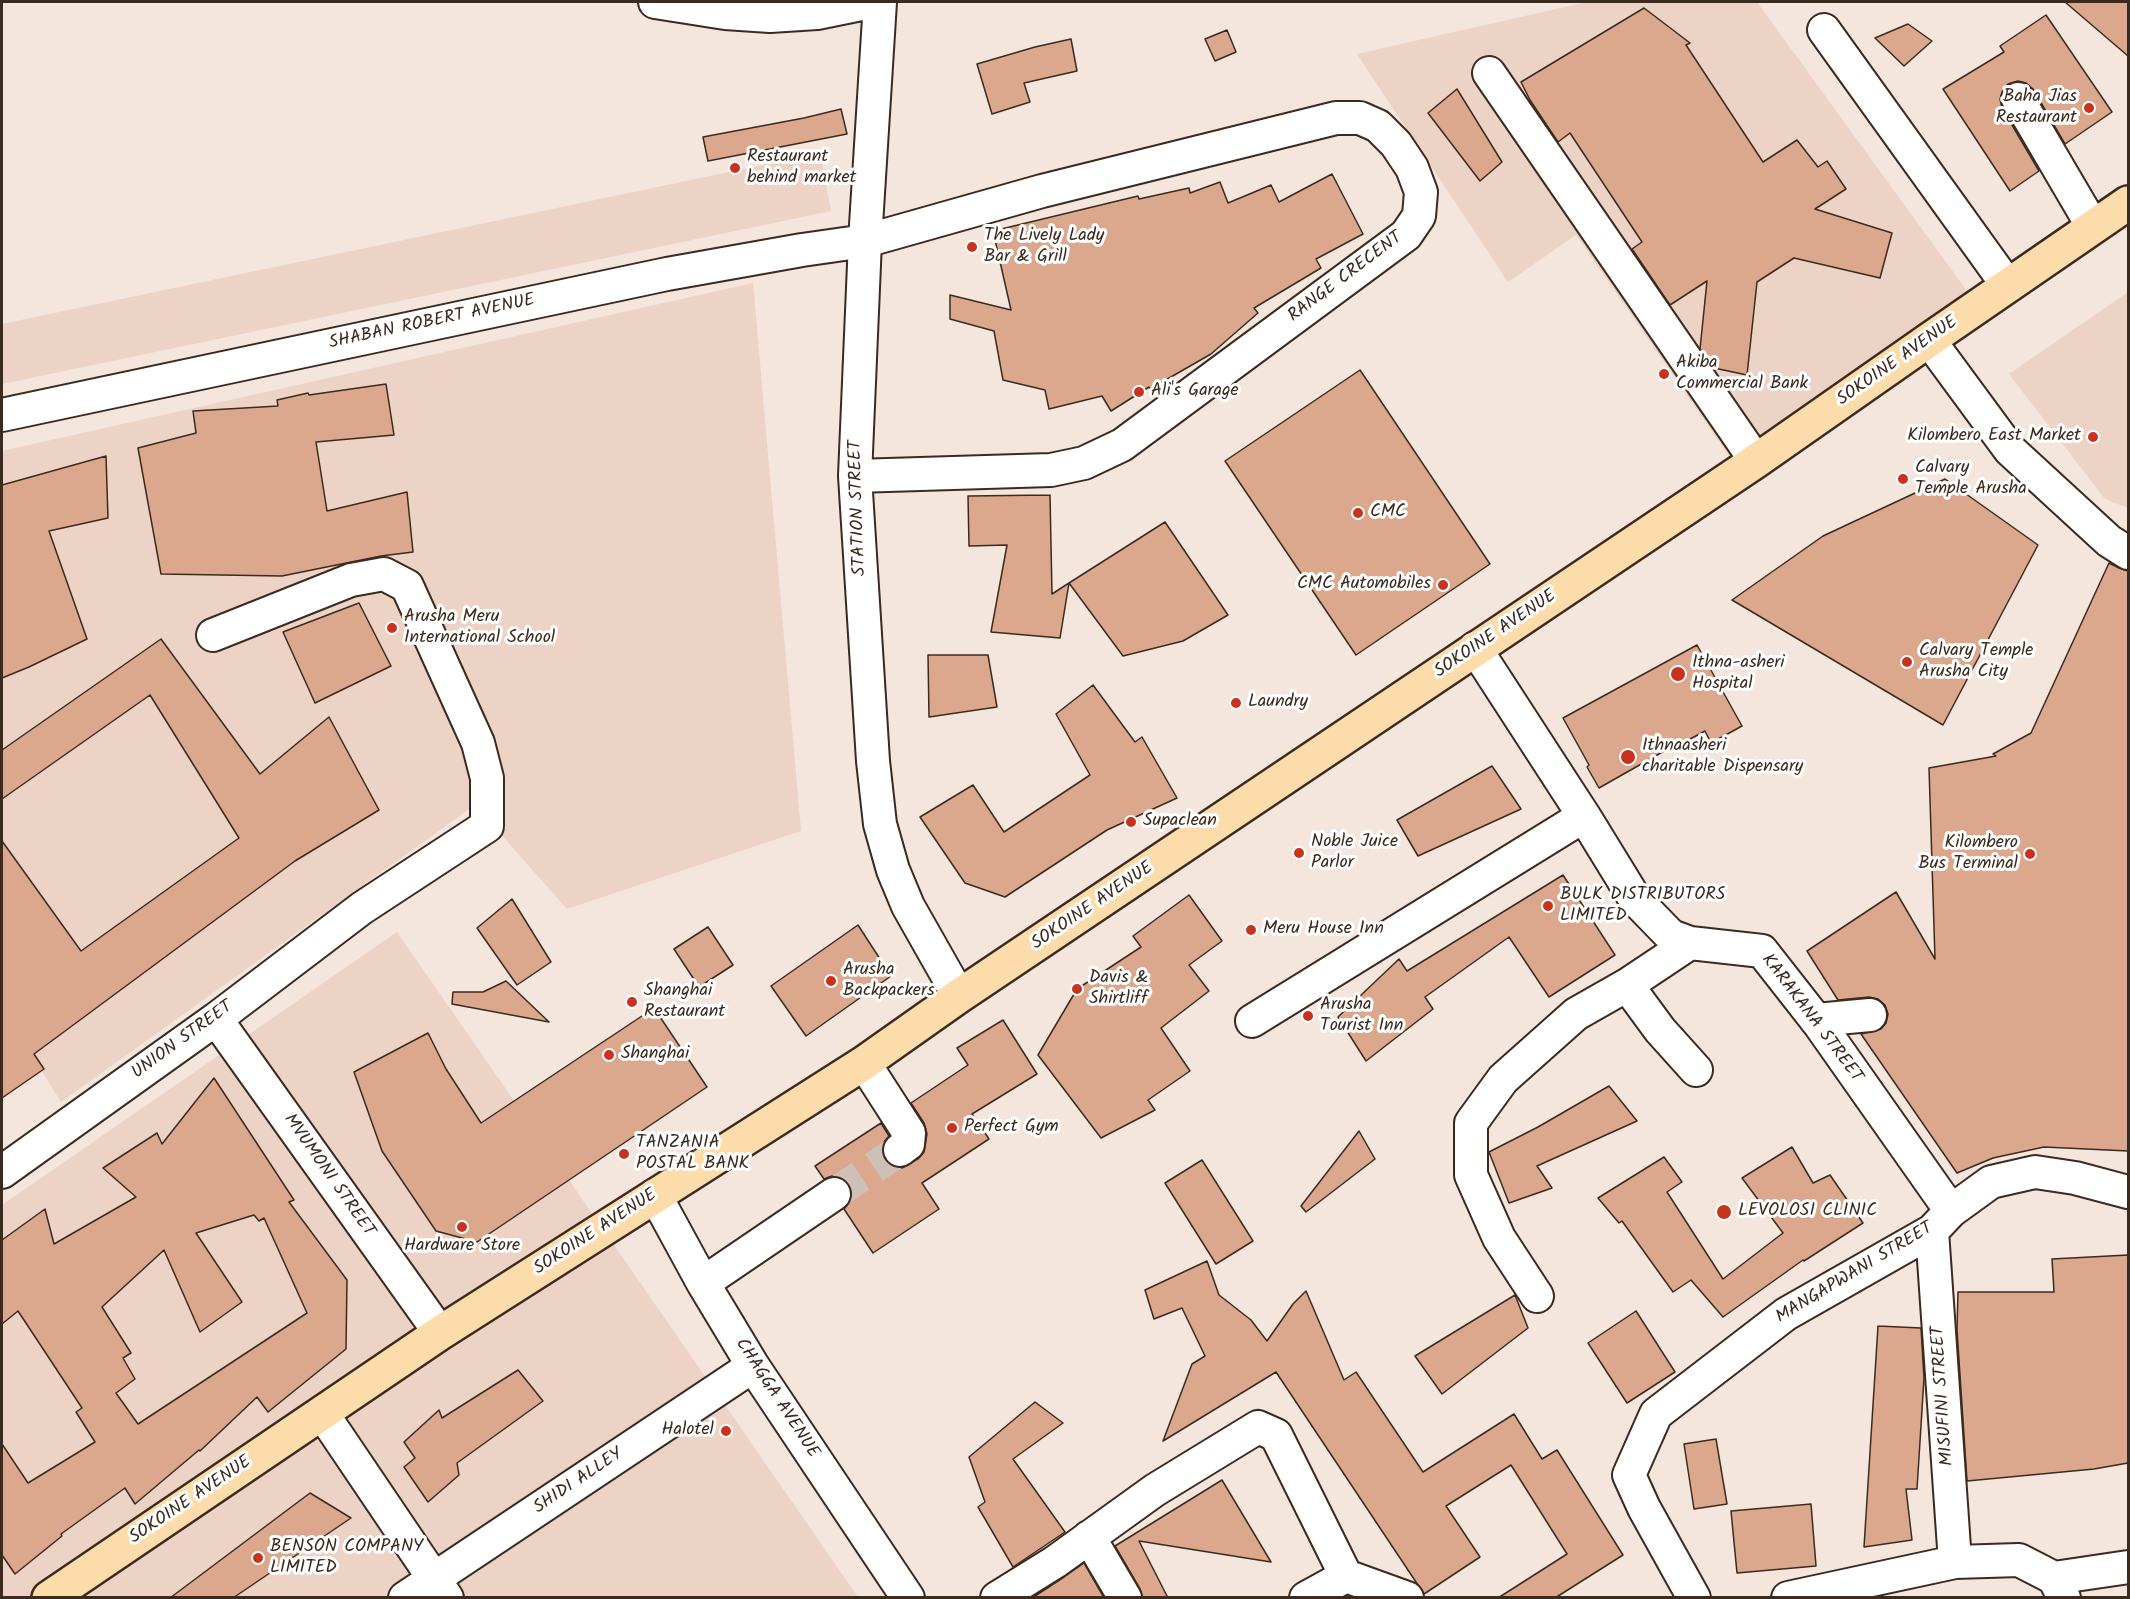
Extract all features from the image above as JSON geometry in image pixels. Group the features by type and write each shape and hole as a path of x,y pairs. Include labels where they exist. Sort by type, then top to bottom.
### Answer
{"main road":[{"name":"SOKOINE AVENUE","path":"49,1598 440,1333 864,1063 959,996 1756,461 2128,204"}],"street":[{"path":"655,2 725,13 770,16 817,13 872,2"},
{"name":"STATION STREET","path":"880,2 865,242 855,476 873,761 879,824 893,870 908,906 959,996"},
{"path":"1824,30 2008,286"},
{"path":"1490,73 1756,461"},
{"path":"2018,99 2093,227"},
{"name":"RANGE CRECENT","path":"855,476 1051,470 1084,463 1122,445 1406,235 1419,216 1421,192 1412,168 1396,144 1378,126 1360,118 1336,118 1042,191 865,242"},
{"name":"SHABAN ROBERT AVENUE","path":"2,415 667,274 802,250 865,242"},
{"path":"1929,340 2010,450 2109,541 2128,553"},
{"name":"UNION STREET","path":"2,1172 216,1018 362,908 487,826 487,778 478,743 407,586 384,573 351,580 213,635"},
{"name":"KARAKANA STREET","path":"1475,648 1635,899 1671,936 1690,943 1762,951 1816,1020 1942,1221"},
{"path":"1252,1021 1584,816"},
{"path":"1537,1296 1499,1238 1471,1174 1470,1123 1503,1079 1576,1014 1627,985 1690,943"},
{"path":"1627,985 1660,1030 1696,1070"},
{"path":"1816,1020 1870,1015"},
{"name":"MVUMONI STREET","path":"216,1018 440,1333"},
{"path":"864,1063 909,1133 908,1144 900,1150"},
{"name":"MANGAPWANI STREET","path":"1694,1598 1644,1508 1629,1474 1656,1414 1786,1314 1942,1221 1991,1182 2035,1172 2075,1178 2128,1192"},
{"path":"703,1283 834,1194"},
{"name":"CHAGGA AVENUE","path":"655,1195 703,1283 753,1366 908,1598"},
{"name":"MISUFINI STREET","path":"1942,1221 1955,1562"},
{"name":"SHIDI ALLEY","path":"405,1598 441,1588 753,1366"},
{"path":"322,1413 441,1588"},
{"path":"997,1598 1155,1490 1258,1427 1276,1436 1346,1576 1407,1598"},
{"path":"1089,1537 1125,1598"},
{"path":"1788,1598 1955,1562 2019,1560 2059,1588 2128,1567"},
{"path":"1306,1598 1346,1576"}],"shaded area":[{"path":"1587,2 1757,2 1975,302 1736,466 1576,235 1508,282 1357,54"},
{"path":"820,153 831,211 2,384 2,324"},
{"name":"Arusha Meru International School","path":"753,283 801,831 567,909 475,805 61,1102 2,1008 2,451"},
{"name":"Kilombero East Market","path":"2128,292 2128,508 2105,499 2009,374"},
{"path":"397,932 858,1597 2,1597 2,1205"}],"building":[{"path":"2065,2 2128,2 2128,56"},
{"path":"1644,8 1690,43 1686,45 1763,162 1797,140 1818,167 1827,161 1846,189 1815,209 1892,233 1880,278 1794,258 1757,282 1747,375 1714,368 1700,349 1707,281 1670,305 1632,249 1642,242 1570,133 1558,142 1521,82"},
{"path":"2046,15 2112,112 2065,144 2033,89 2026,83 2018,81 2008,84 2000,99 2002,108 2039,171 2010,191 1943,89 2004,52 2000,46"},
{"path":"1908,24 1932,41 1904,66 1875,38"},
{"path":"1227,30 1236,52 1215,61 1205,39"},
{"path":"1071,39 1077,71 1024,83 1030,102 992,114 977,64"},
{"path":"1457,89 1502,162 1480,181 1428,113"},
{"path":"841,109 847,134 708,161 703,137"},
{"path":"1332,174 1363,234 1316,259 1321,268 1254,308 1258,313 1211,354 1150,389 1149,387 1111,411 1102,396 1049,409 1045,390 1003,380 994,331 950,319 950,295 1011,310 993,231 1138,196 1139,199 1189,188 1190,193 1220,182 1228,203 1271,185 1279,202"},
{"name":"CMC","path":"1360,370 1490,564 1356,655 1225,461"},
{"path":"386,384 394,435 316,442 327,511 407,492 413,552 381,556 282,576 161,574 138,448 196,433 193,411 278,406 277,400 308,393 309,395"},
{"path":"106,456 108,518 49,531 87,639 2,678 2,485"},
{"name":"Calvary Temple Arusha City","path":"1945,479 2038,545 1943,725 1732,600 1823,536"},
{"path":"1050,495 1052,594 1069,583 1060,638 991,632 1007,545 969,546 968,496"},
{"path":"1165,522 1228,615 1183,641 1123,656 1069,583"},
{"name":"Kilombero Bus Terminal","path":"2109,563 2128,571 2128,1151 2044,1147 1993,1158 1957,1173 1861,1034 1881,1029 1886,1023 1888,1014 1885,1005 1878,999 1869,997 1838,1000 1807,951 1896,892 1935,959 1929,768 1996,756 1993,754 2031,733"},
{"path":"359,603 391,666 315,703 283,632"},
{"path":"161,639 260,774 329,717 379,810 295,861 34,1054 44,1069 2,1098 2,841 81,951 239,838 150,695 2,799 2,750"},
{"name":"Ithna-asheri Hospital","path":"1697,645 1742,726 1711,743 1705,731 1681,744 1680,742 1599,788 1563,718"},
{"path":"928,655 988,655 997,707 929,717"},
{"path":"1093,685 1135,742 1142,737 1177,798 1107,830 1005,897 965,883 920,817 973,785 1004,832 1090,775 1056,714"},
{"path":"1492,766 1521,809 1418,856 1397,820"},
{"name":"BULK DISTRIBUTORS LIMITED","path":"1563,875 1615,955 1549,997 1509,937 1425,997 1433,1009 1366,1061 1338,1017 1399,959 1407,971"},
{"path":"1189,895 1222,941 1189,965 1209,991 1161,1028 1190,1071 1148,1100 1155,1110 1101,1138 1038,1055 1077,989 1141,947 1133,936"},
{"path":"512,899 551,962 517,985 477,928"},
{"name":"Arusha Backpackers","path":"858,925 891,976 806,1036 771,986"},
{"path":"708,927 733,965 699,987 674,949"},
{"path":"506,981 549,1022 452,1004 453,992 483,992"},
{"path":"654,1008 707,1087 477,1242 436,1231 382,1151 354,1072 428,1033 446,1069 481,1123"},
{"path":"1003,1020 1037,1074 972,1114 989,1139 922,1183 939,1209 873,1253 844,1209 852,1193 849,1184 841,1178 832,1176 824,1179 815,1166 881,1123 889,1136 884,1142 882,1152 886,1161 893,1167 902,1168 919,1158 924,1152 927,1134 924,1123 911,1103 968,1065 957,1048"},
{"path":"214,1078 294,1200 289,1202 347,1280 346,1349 268,1412 257,1397 200,1451 135,1504 125,1488 61,1534 62,1536 15,1574 2,1555 2,1444 28,1483 95,1442 76,1412 82,1408 18,1311 2,1324 2,1240 45,1209 54,1244 136,1197 103,1168 157,1133 162,1144","holes":["254,1215 259,1221 264,1218 307,1313 138,1424 116,1393 135,1379 123,1358 131,1353 102,1307 164,1250 200,1332 242,1302 196,1233"]},
{"path":"1609,1086 1637,1121 1537,1166 1552,1188 1509,1203 1489,1152"},
{"path":"1359,1131 1375,1159 1306,1212 1301,1206"},
{"path":"1792,1147 1813,1183 1830,1175 1863,1223 1803,1260 1723,1317 1691,1280 1673,1292 1622,1221 1619,1223 1598,1198 1664,1157 1682,1182 1667,1192 1723,1279 1783,1233 1742,1178"},
{"path":"1202,1160 1253,1241 1216,1264 1165,1183"},
{"path":"2128,1255 2128,1463 2094,1469 1967,1481 1957,1330 1958,1292 2054,1292 2052,1259"},
{"path":"1207,1261 1219,1295 1251,1320 1267,1341 1293,1304 1306,1291 1344,1380 1356,1372 1423,1472 1514,1414 1542,1459 1557,1450 1623,1555 1555,1598 1498,1598 1567,1554 1511,1465 1446,1506 1480,1557 1424,1594 1276,1372 1163,1441 1192,1364 1205,1356 1182,1308 1154,1319 1145,1290"},
{"path":"1515,1295 1528,1328 1442,1394 1415,1356"},
{"path":"1636,1311 1675,1372 1627,1403 1588,1343"},
{"path":"1878,1326 1921,1328 1924,1378 1917,1489 1906,1489 1912,1540 1864,1547"},
{"path":"518,1370 543,1401 457,1463 459,1475 428,1502 404,1467 415,1458 404,1442 439,1410 442,1418"},
{"path":"1035,1402 1063,1423 1013,1459 1065,1532 1013,1567 978,1507 985,1502 969,1457"},
{"path":"1716,1439 1727,1504 1694,1509 1684,1444"},
{"path":"1222,1480 1271,1562 1139,1541 1168,1598 1143,1598 1115,1546"},
{"name":"BENSON COMPANY LIMITED","path":"310,1493 351,1518 233,1598 170,1598"},
{"path":"1811,1504 1816,1566 1737,1573 1731,1511"},
{"path":"1084,1563 1104,1598 1032,1598 1064,1577"}],"tunnel":[{"path":"834,1194 900,1150"}],"place":[{"name":"Baha Jias Restaurant","path":"2089,108"},
{"name":"Restaurant behind market","path":"735,168"},
{"name":"The Lively Lady Bar & Grill","path":"972,247"},
{"name":"Akiba Commercial Bank","path":"1664,374"},
{"name":"Ali's Garage","path":"1139,392"},
{"name":"Kilombero East Market","path":"2093,437"},
{"name":"Calvary Temple Arusha","path":"1903,479"},
{"name":"CMC","path":"1358,513"},
{"name":"CMC Automobiles","path":"1443,585"},
{"name":"Arusha Meru International School","path":"392,628"},
{"name":"Calvary Temple Arusha City","path":"1907,662"},
{"name":"Ithna-asheri Hospital","path":"1678,674"},
{"name":"Laundry","path":"1236,703"},
{"name":"Ithnaasheri charitable Dispensary","path":"1628,757"},
{"name":"Supaclean","path":"1131,822"},
{"name":"Noble Juice Parlor","path":"1299,853"},
{"name":"Kilombero Bus Terminal","path":"2030,854"},
{"name":"BULK DISTRIBUTORS LIMITED","path":"1548,906"},
{"name":"Meru House Inn","path":"1251,930"},
{"name":"Arusha Backpackers","path":"831,981"},
{"name":"Davis & Shirtliff","path":"1077,989"},
{"name":"Shanghai Restaurant","path":"632,1002"},
{"name":"Arusha Tourist Inn","path":"1308,1016"},
{"name":"Shanghai","path":"609,1055"},
{"name":"Perfect Gym","path":"952,1128"},
{"name":"TANZANIA POSTAL BANK","path":"624,1154"},
{"name":"LEVOLOSI CLINIC","path":"1724,1212"},
{"name":"Hardware Store","path":"462,1227"},
{"name":"Halotel","path":"726,1431"},
{"name":"BENSON COMPANY LIMITED","path":"258,1558"}]}
